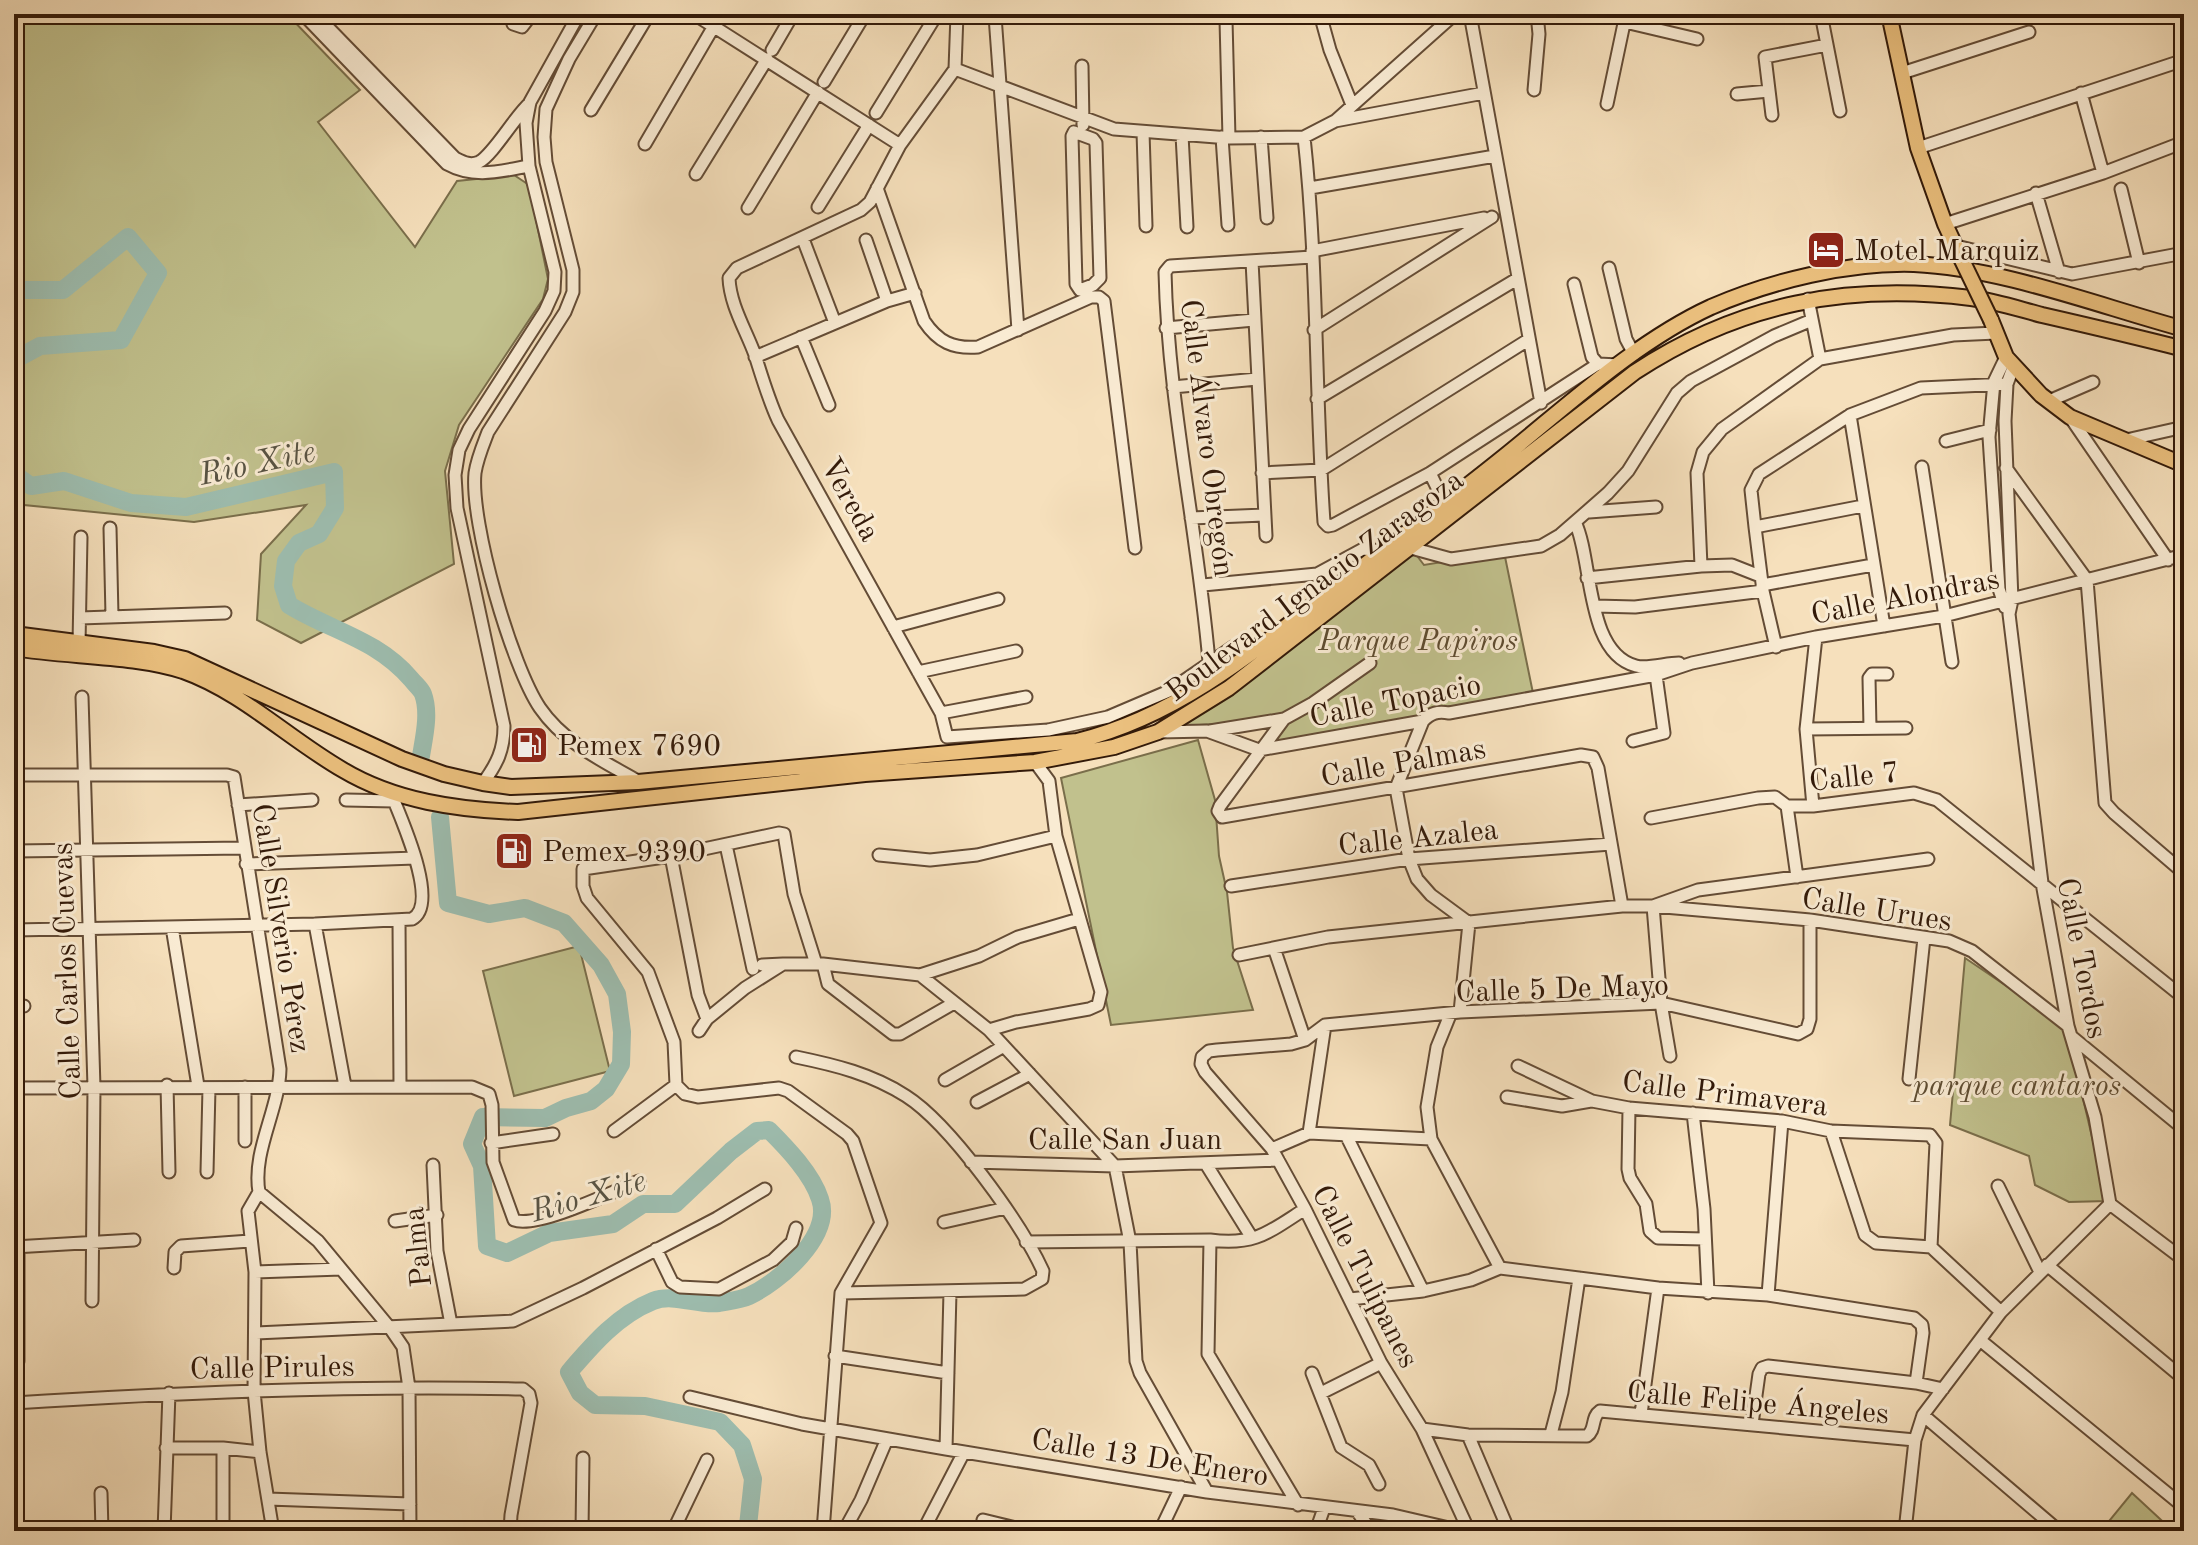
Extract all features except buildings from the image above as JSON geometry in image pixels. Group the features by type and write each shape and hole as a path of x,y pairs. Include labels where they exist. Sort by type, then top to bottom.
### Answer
{"main road":[{"path":"1889,14 1918,148 1945,224 2010,361 2049,401 2070,417 2184,465"},
{"name":"Boulevard Ignacio Zaragoza","path":"14,634 154,652 185,659 402,759 483,783 534,787 638,782 1077,741 1129,725 1181,700 1262,646 1619,365 1711,308 1792,280 1844,268 1913,264 1983,272 2184,329"},
{"name":"Boulevard Ignacio Zaragoza","path":"14,648 156,665 182,671 237,698 342,770 392,796 457,808 518,812 865,774 1035,762 1114,747 1158,732 1229,688 1635,372 1666,351 1718,326 1808,299 1898,292 1974,299 2184,349"},
{"path":"1711,308 1718,326"},
{"path":"293,737 304,714"}],"street":[{"path":"303,14 447,164 473,174 529,166"},
{"path":"315,14 455,158 466,164 477,163 486,156 517,114 530,102 579,14"},
{"path":"513,24 522,27 532,14"},
{"path":"596,14 546,109 546,162 573,270 573,292 565,312 488,432 475,474 476,503 495,589 527,686 541,710 563,734 638,782"},
{"path":"591,110 649,14"},
{"path":"694,14 719,19 821,87 900,145"},
{"path":"696,174 793,14"},
{"path":"748,208 865,14"},
{"path":"876,113 937,14"},
{"path":"835,323 803,239 861,210 877,188 900,145 955,69 957,14"},
{"path":"1320,14 1330,50 1352,105"},
{"path":"955,69 1114,129 1226,137 1304,137 1335,121 1455,14"},
{"path":"1470,14 1541,403"},
{"path":"1534,90 1539,34 1537,14"},
{"path":"1550,14 1568,15"},
{"path":"1821,14 1840,111"},
{"path":"995,16 1018,330"},
{"path":"1607,104 1626,18 1697,39"},
{"path":"645,144 719,19"},
{"path":"1226,20 1228,225"},
{"path":"1902,73 2029,32"},
{"path":"1772,115 1765,57 1827,45"},
{"path":"555,57 567,64"},
{"path":"1918,148 2184,60"},
{"path":"1082,66 1082,134"},
{"path":"1737,94 1769,91"},
{"path":"1335,121 1484,93"},
{"path":"2081,93 2103,173"},
{"path":"483,783 501,755 504,726 466,558 455,475 459,450 469,429 545,311 554,291 555,272 529,166 526,123 530,102"},
{"path":"818,207 869,125"},
{"path":"1074,132 1082,134 1095,140 1100,278 1098,282 1080,290 1077,288 1072,136 1074,132"},
{"path":"1143,132 1146,226"},
{"path":"1182,135 1187,227"},
{"path":"1261,137 1267,218"},
{"path":"1304,137 1310,188 1324,522 1328,526 1430,473 1598,364 1619,365"},
{"path":"1945,224 2103,173 2184,142"},
{"path":"1310,188 1495,156"},
{"path":"877,188 924,321 933,334 946,344 960,348 978,347 1091,297 1104,301 1135,548"},
{"path":"2121,189 2139,263"},
{"path":"2036,193 2059,272"},
{"path":"1266,536 1252,261 1312,254 1505,214"},
{"path":"1314,330 1492,217"},
{"name":"Vereda","path":"803,239 737,268 729,278 730,291 765,392 778,420 839,524 941,713 947,737 1048,730 1108,717 1169,691 1209,662"},
{"path":"866,240 887,301"},
{"path":"1958,251 2072,274 2184,253"},
{"name":"Calle Álvaro Obregón","path":"1209,662 1203,585 1166,328 1166,268 1252,261"},
{"path":"1609,268 1626,339 1634,354"},
{"path":"1317,399 1517,279"},
{"path":"1574,284 1592,357 1598,364"},
{"path":"755,357 887,301 915,293"},
{"path":"1808,299 1820,359"},
{"path":"1166,328 1254,320"},
{"path":"1411,548 1451,559 1541,546 1589,512 1628,471 1677,393 1691,381 1774,336 1812,320"},
{"path":"1701,566 1696,481 1700,459 1722,429 1820,359 1993,326"},
{"path":"801,337 829,405"},
{"path":"1262,473 1321,470 1528,340"},
{"name":"Calle Tordos","path":"2010,361 1994,382 1990,430 2007,602 2042,883 2070,1031 2095,1117 2110,1204"},
{"name":"Calle Tordos","path":"2007,602 2005,421 2010,361"},
{"path":"1173,387 1257,379"},
{"path":"1776,647 1762,584 1751,490 1759,474 1850,415 1921,388 1994,382 2007,384"},
{"path":"2049,401 2093,382"},
{"path":"1850,415 1884,626"},
{"path":"2070,417 2168,560"},
{"path":"2126,440 2184,427"},
{"path":"1946,441 1990,430"},
{"path":"1922,467 1952,662"},
{"path":"2006,467 2087,580 2105,803 2184,873"},
{"path":"1430,473 1445,504"},
{"path":"1755,527 1863,506"},
{"path":"1589,512 1656,507"},
{"path":"1191,518 1264,515"},
{"path":"1575,522 1583,543 1587,578 1598,622 1622,660 1641,668 1662,663 1692,663"},
{"path":"110,528 112,616"},
{"path":"79,644 81,537"},
{"path":"1203,585 1317,574 1363,549 1382,551"},
{"name":"Calle Alondras","path":"1634,680 1692,663 1816,637 1944,616 2007,602 2184,555"},
{"path":"1587,578 1732,565 1762,584"},
{"path":"1595,606 1635,607 1873,565"},
{"path":"893,627 998,599"},
{"path":"80,618 225,613"},
{"path":"1813,806 1806,729 1816,637"},
{"path":"1209,662 1237,646 1262,646"},
{"path":"918,672 1016,651"},
{"path":"1158,732 1207,731 1284,719 1313,703 1370,663"},
{"path":"1870,728 1869,678 1872,674 1887,674"},
{"path":"1633,741 1664,733 1656,675"},
{"name":"Calle Topacio","path":"1259,750 1423,721 1429,714 1438,712 1449,713 1634,680"},
{"name":"Calle Carlos Cuevas","path":"82,697 94,1087 92,1301"},
{"path":"941,713 1026,697"},
{"path":"1207,731 1259,750 1284,719"},
{"path":"1423,721 1396,788 1409,859 1417,879 1431,895 1469,923 1455,1013 1437,1047 1427,1107 1431,1139 1500,1268"},
{"path":"1806,729 1906,728"},
{"name":"Calle Palmas","path":"1259,750 1220,806 1218,811 1222,817 1581,755 1593,757 1598,768 1611,844"},
{"path":"989,1030 1098,1005 1101,992 1056,836 1049,781 1035,762"},
{"path":"14,775 84,774"},
{"name":"Calle Silverio Pérez","path":"84,774 234,777 280,1069 280,1087 258,1168 259,1192 248,1211 255,1272 254,1391 273,1531"},
{"name":"Calle 7","path":"1651,818 1758,798 1775,797 1787,806 1813,806 1914,793 1937,800 2042,883"},
{"path":"14,930 315,924 399,920 418,916 422,891 415,858 392,796 346,800"},
{"path":"238,805 312,800"},
{"path":"1787,806 1797,877"},
{"path":"823,1531 841,1293 881,1223 853,1141 788,1091 779,1088 698,1097 685,1094 676,1085 674,1042 648,972 587,898 583,869 784,834 794,894 819,964 832,988 893,1034 900,1034 954,1003"},
{"path":"879,855 930,860 961,857 1056,836"},
{"path":"1611,844 1622,906"},
{"name":"Calle Azalea","path":"1231,886 1409,859 1611,844"},
{"path":"726,845 757,967 819,964 920,975 979,956 1018,937 1079,919"},
{"path":"14,851 243,848"},
{"path":"671,856 698,995 707,1019"},
{"path":"246,864 415,858"},
{"name":"Calle Urues","path":"1653,906 1698,890 1928,859"},
{"path":"2042,883 2184,998"},
{"name":"Calle Urues","path":"1239,955 1328,937 1622,906 1810,920 1949,941 1972,951 2184,1129"},
{"path":"1653,906 1661,1003 1670,1056"},
{"path":"399,920 400,1086"},
{"name":"Calle 5 De Mayo","path":"1325,1025 1455,1013 1661,1003 1798,1034 1807,1029 1810,1019 1810,920"},
{"path":"315,924 345,1086"},
{"path":"172,927 204,1087 207,1172"},
{"path":"1909,1079 1924,938"},
{"path":"1274,948 1305,1040 1325,1025"},
{"path":"699,1031 707,1019 745,988 783,964"},
{"path":"920,975 989,1030 1115,1166 1130,1242 1136,1361 1207,1492"},
{"path":"1309,1133 1325,1025"},
{"name":"Calle Tulipanes","path":"1305,1040 1209,1051 1202,1057 1201,1064 1272,1149 1381,1363 1422,1429 1469,1531"},
{"path":"945,1080 1004,1046"},
{"path":"796,1057 843,1066 908,1097 971,1162 1006,1208 1043,1271 1042,1279 1024,1289 841,1293"},
{"name":"Calle Primavera","path":"1518,1066 1592,1101 1629,1108 1782,1121 1831,1131 1930,1135 1934,1138 1931,1247"},
{"path":"977,1102 1030,1074"},
{"path":"167,1085 169,1172"},
{"path":"14,1088 167,1085 481,1089 489,1094 492,1105 491,1143 497,1174 511,1215 518,1222 567,1211 639,1181"},
{"path":"614,1131 676,1085"},
{"path":"245,1087 245,1141"},
{"path":"1507,1097 1562,1106 1592,1101"},
{"path":"1629,1108 1628,1169 1646,1204 1650,1231 1658,1238 1705,1239"},
{"path":"1693,1113 1708,1293"},
{"path":"1768,1295 1782,1121"},
{"path":"1831,1131 1869,1240 1931,1247 2001,1312"},
{"path":"1272,1149 1309,1133 1431,1139"},
{"path":"491,1143 553,1134"},
{"path":"1347,1137 1423,1291"},
{"name":"Calle San Juan","path":"971,1162 1115,1166 1278,1160"},
{"path":"1206,1164 1252,1238"},
{"name":"Palma","path":"433,1165 437,1251 451,1324"},
{"path":"1998,1186 2044,1268 2184,1379"},
{"path":"256,1333 501,1323 525,1318 765,1189"},
{"path":"259,1192 318,1241 403,1347 409,1388 410,1531"},
{"path":"1905,1531 1915,1440 1923,1415 2001,1312 2044,1268 2110,1204 2184,1260"},
{"path":"944,1222 1006,1208"},
{"path":"1026,1242 1210,1240 1235,1243 1260,1237 1305,1209"},
{"path":"395,1221 437,1215"},
{"path":"656,1249 672,1282 680,1287 719,1289 773,1260 792,1242 796,1228"},
{"path":"14,1363 18,1361 16,1247 134,1240"},
{"path":"1210,1240 1208,1354 1298,1505"},
{"path":"174,1268 175,1252 181,1246 250,1241"},
{"path":"1350,1299 1423,1291 1471,1280 1500,1268 1658,1288 1768,1295 1906,1316 1922,1325 1916,1383"},
{"path":"255,1272 341,1269"},
{"path":"1551,1434 1562,1392 1579,1278"},
{"path":"1641,1414 1658,1288"},
{"path":"946,1449 950,1292"},
{"path":"1980,1340 2184,1507"},
{"path":"835,1356 948,1373"},
{"path":"1321,1393 1381,1363"},
{"path":"1752,1424 1762,1368 1768,1366 1916,1383 1943,1389"},
{"path":"1312,1373 1341,1447 1369,1465 1379,1484"},
{"name":"Calle Pirules","path":"14,1403 169,1393 523,1389 529,1394 531,1403 510,1531"},
{"path":"164,1531 169,1393"},
{"name":"Calle 13 De Enero","path":"690,1397 887,1439 1207,1492 1393,1515 1462,1531"},
{"name":"Calle Felipe Ángeles","path":"1422,1429 1468,1435 1587,1436 1592,1432 1597,1412 1600,1411 1915,1440"},
{"path":"1923,1415 2059,1531"},
{"path":"1468,1435 1509,1531"},
{"path":"844,1531 887,1439"},
{"path":"166,1448 223,1448 260,1452"},
{"path":"223,1448 223,1531"},
{"path":"923,1531 964,1452"},
{"path":"582,1531 583,1458"},
{"path":"673,1531 707,1460"},
{"path":"1160,1531 1181,1487"},
{"path":"101,1493 102,1531"},
{"path":"268,1499 410,1504"},
{"path":"1316,1531 1324,1508"},
{"path":"1357,1511 1371,1531"},
{"path":"983,1520 1001,1528 1028,1531"}],"green space":[{"path":"14,14 287,14 360,90 318,122 415,247 457,181 514,175 529,185 548,279 543,299 459,425 445,471 454,564 301,643 257,620 261,554 306,505 194,522 14,504"},
{"name":"Parque Papiros","path":"1411,548 1424,565 1504,552 1534,698 1265,743 1283,720 1182,726 1249,679"},
{"path":"1198,740 1215,800 1219,856 1227,892 1233,948 1253,1010 1111,1025 1061,778"},
{"path":"579,946 610,1071 514,1096 483,971"},
{"name":"parque cantaros","path":"1965,958 2066,1026 2107,1201 2069,1202 2035,1185 2029,1156 1950,1125"},
{"path":"2132,1493 2173,1531 2101,1531"}],"waterway":[{"name":"Rio Xite","path":"14,290 63,290 128,237 158,273 121,340 40,346 14,360"},
{"name":"Rio Xite","path":"14,474 31,486 64,481 131,503 186,507 334,472 335,508 319,534 299,543 286,561 283,586 289,605 384,654 419,688 426,709 421,756"},
{"name":"Rio Xite","path":"440,817 448,903 489,914 525,908 564,923 601,965 617,994 622,1032 621,1064 606,1089 591,1101 545,1118 483,1117 472,1144 482,1166 487,1246 507,1253 549,1233 613,1224 643,1204 675,1204 757,1131 769,1130 798,1162 820,1199 822,1213 819,1228 801,1256 775,1280 749,1296 719,1303 669,1298 653,1301 617,1322 569,1372 580,1393 595,1405 645,1406 720,1422 742,1445 753,1479 748,1526 752,1531"}],"place":[{"name":"Motel Marquiz","path":"1826,250"},
{"name":"Pemex 7690","path":"529,745"},
{"name":"Pemex 9390","path":"514,851"}]}
